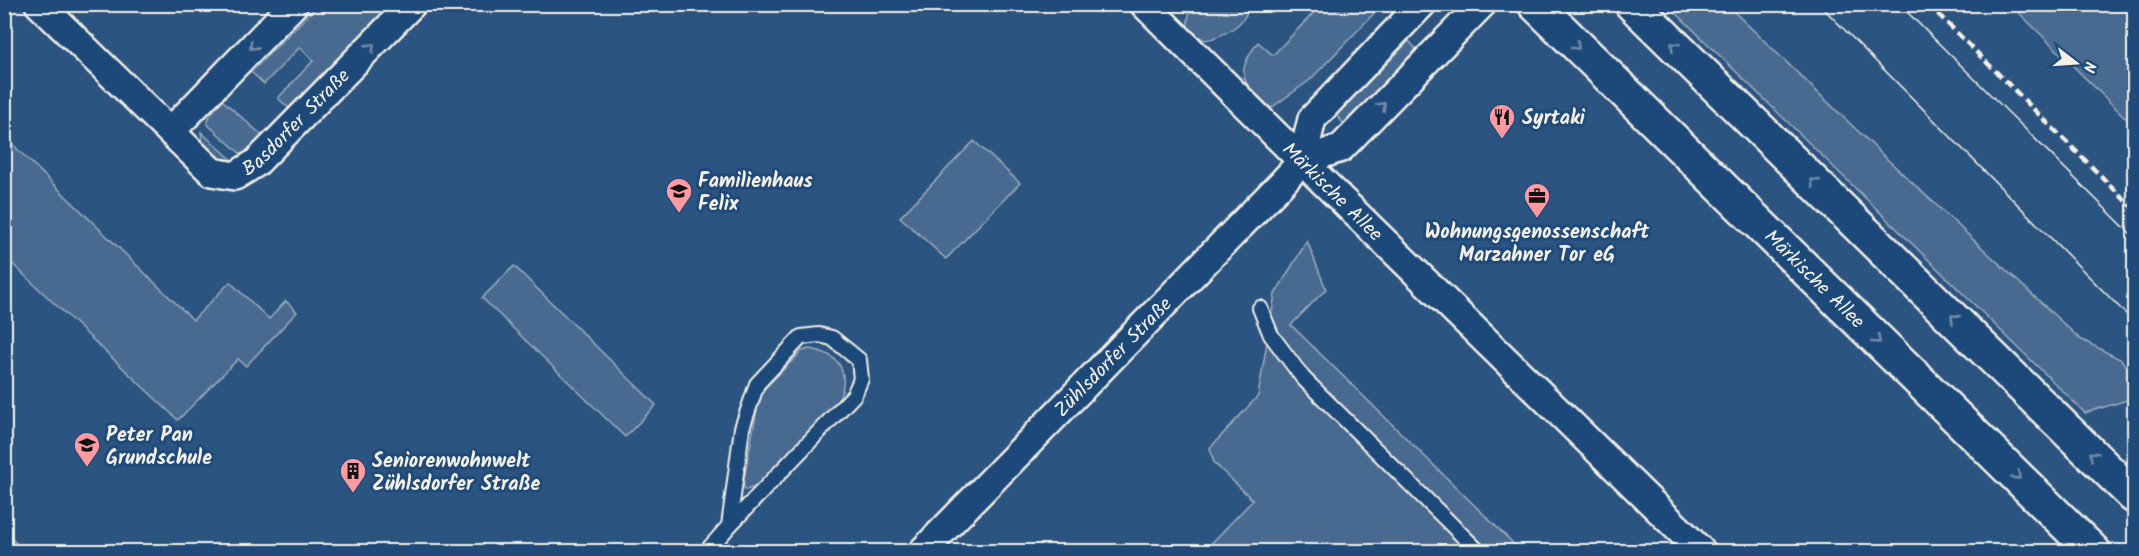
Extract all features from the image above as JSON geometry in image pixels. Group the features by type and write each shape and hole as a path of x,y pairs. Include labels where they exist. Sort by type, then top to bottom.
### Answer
{"main road":[{"name":"Märkische Allee","path":"1535,4 2094,552"},
{"path":"1632,4 2134,496"}],"street":[{"name":"Basdorfer Straße","path":"39,4 212,172 235,176 249,170 412,4"},
{"path":"171,131 294,4"},
{"name":"Märkische Allee","path":"1144,4 1702,552"},
{"path":"1302,161 1312,119 1422,4"},
{"name":"Zühlsdorfer Straße","path":"922,552 1302,161 1341,148 1482,4"}],"lane":[{"path":"1260,308 1271,335 1303,378 1479,552"},
{"path":"706,552 854,395 861,380 859,360 832,338 819,335 801,337 757,384 742,428 729,526"}],"shaded area":[{"path":"1322,4 1382,5 1310,80 1271,108 1254,92 1245,78 1244,71 1250,54 1258,42 1273,55"},
{"path":"318,5 396,5 292,111 278,98 313,61 300,47 264,84 251,72"},
{"path":"1190,5 1249,5 1239,24 1226,33 1205,40 1187,30"},
{"path":"1668,5 1727,5 1889,161 2080,339 2120,359 2134,374 2134,398 2085,413"},
{"path":"2011,5 2134,5 2134,126"},
{"path":"1409,41 1417,50 1344,124 1336,115"},
{"path":"222,100 265,138 255,150 242,155 207,124 210,115"},
{"path":"201,132 238,165 223,164 203,147"},
{"path":"5,137 193,320 230,282 269,319 286,301 297,312 246,366 238,359 178,420 5,257"},
{"path":"974,141 1020,183 946,259 900,217"},
{"path":"1307,241 1326,289 1291,325 1521,551 1203,552 1253,500 1214,463 1210,448 1258,396 1275,294"},
{"path":"514,266 656,405 625,437 482,298"},
{"path":"809,349 830,356 841,368 843,385 837,405 756,487 745,490 743,484 759,398 765,388 802,351"},
{"path":"4,531 23,550 22,551 5,551"}],"tram line":[{"path":"1819,4 2134,322"},
{"path":"1899,4 2134,237"}],"railway":[{"path":"1928,4 2134,209"}],"place":[{"name":"Syrtaki","path":"1502,140"},
{"name":"Familienhaus Felix","path":"679,214"},
{"name":"Wohnungsgenossenschaft Marzahner Tor eG","path":"1537,219"},
{"name":"Peter Pan Grundschule","path":"87,468"},
{"name":"Seniorenwohnwelt Zühlsdorfer Straße","path":"353,494"}]}
